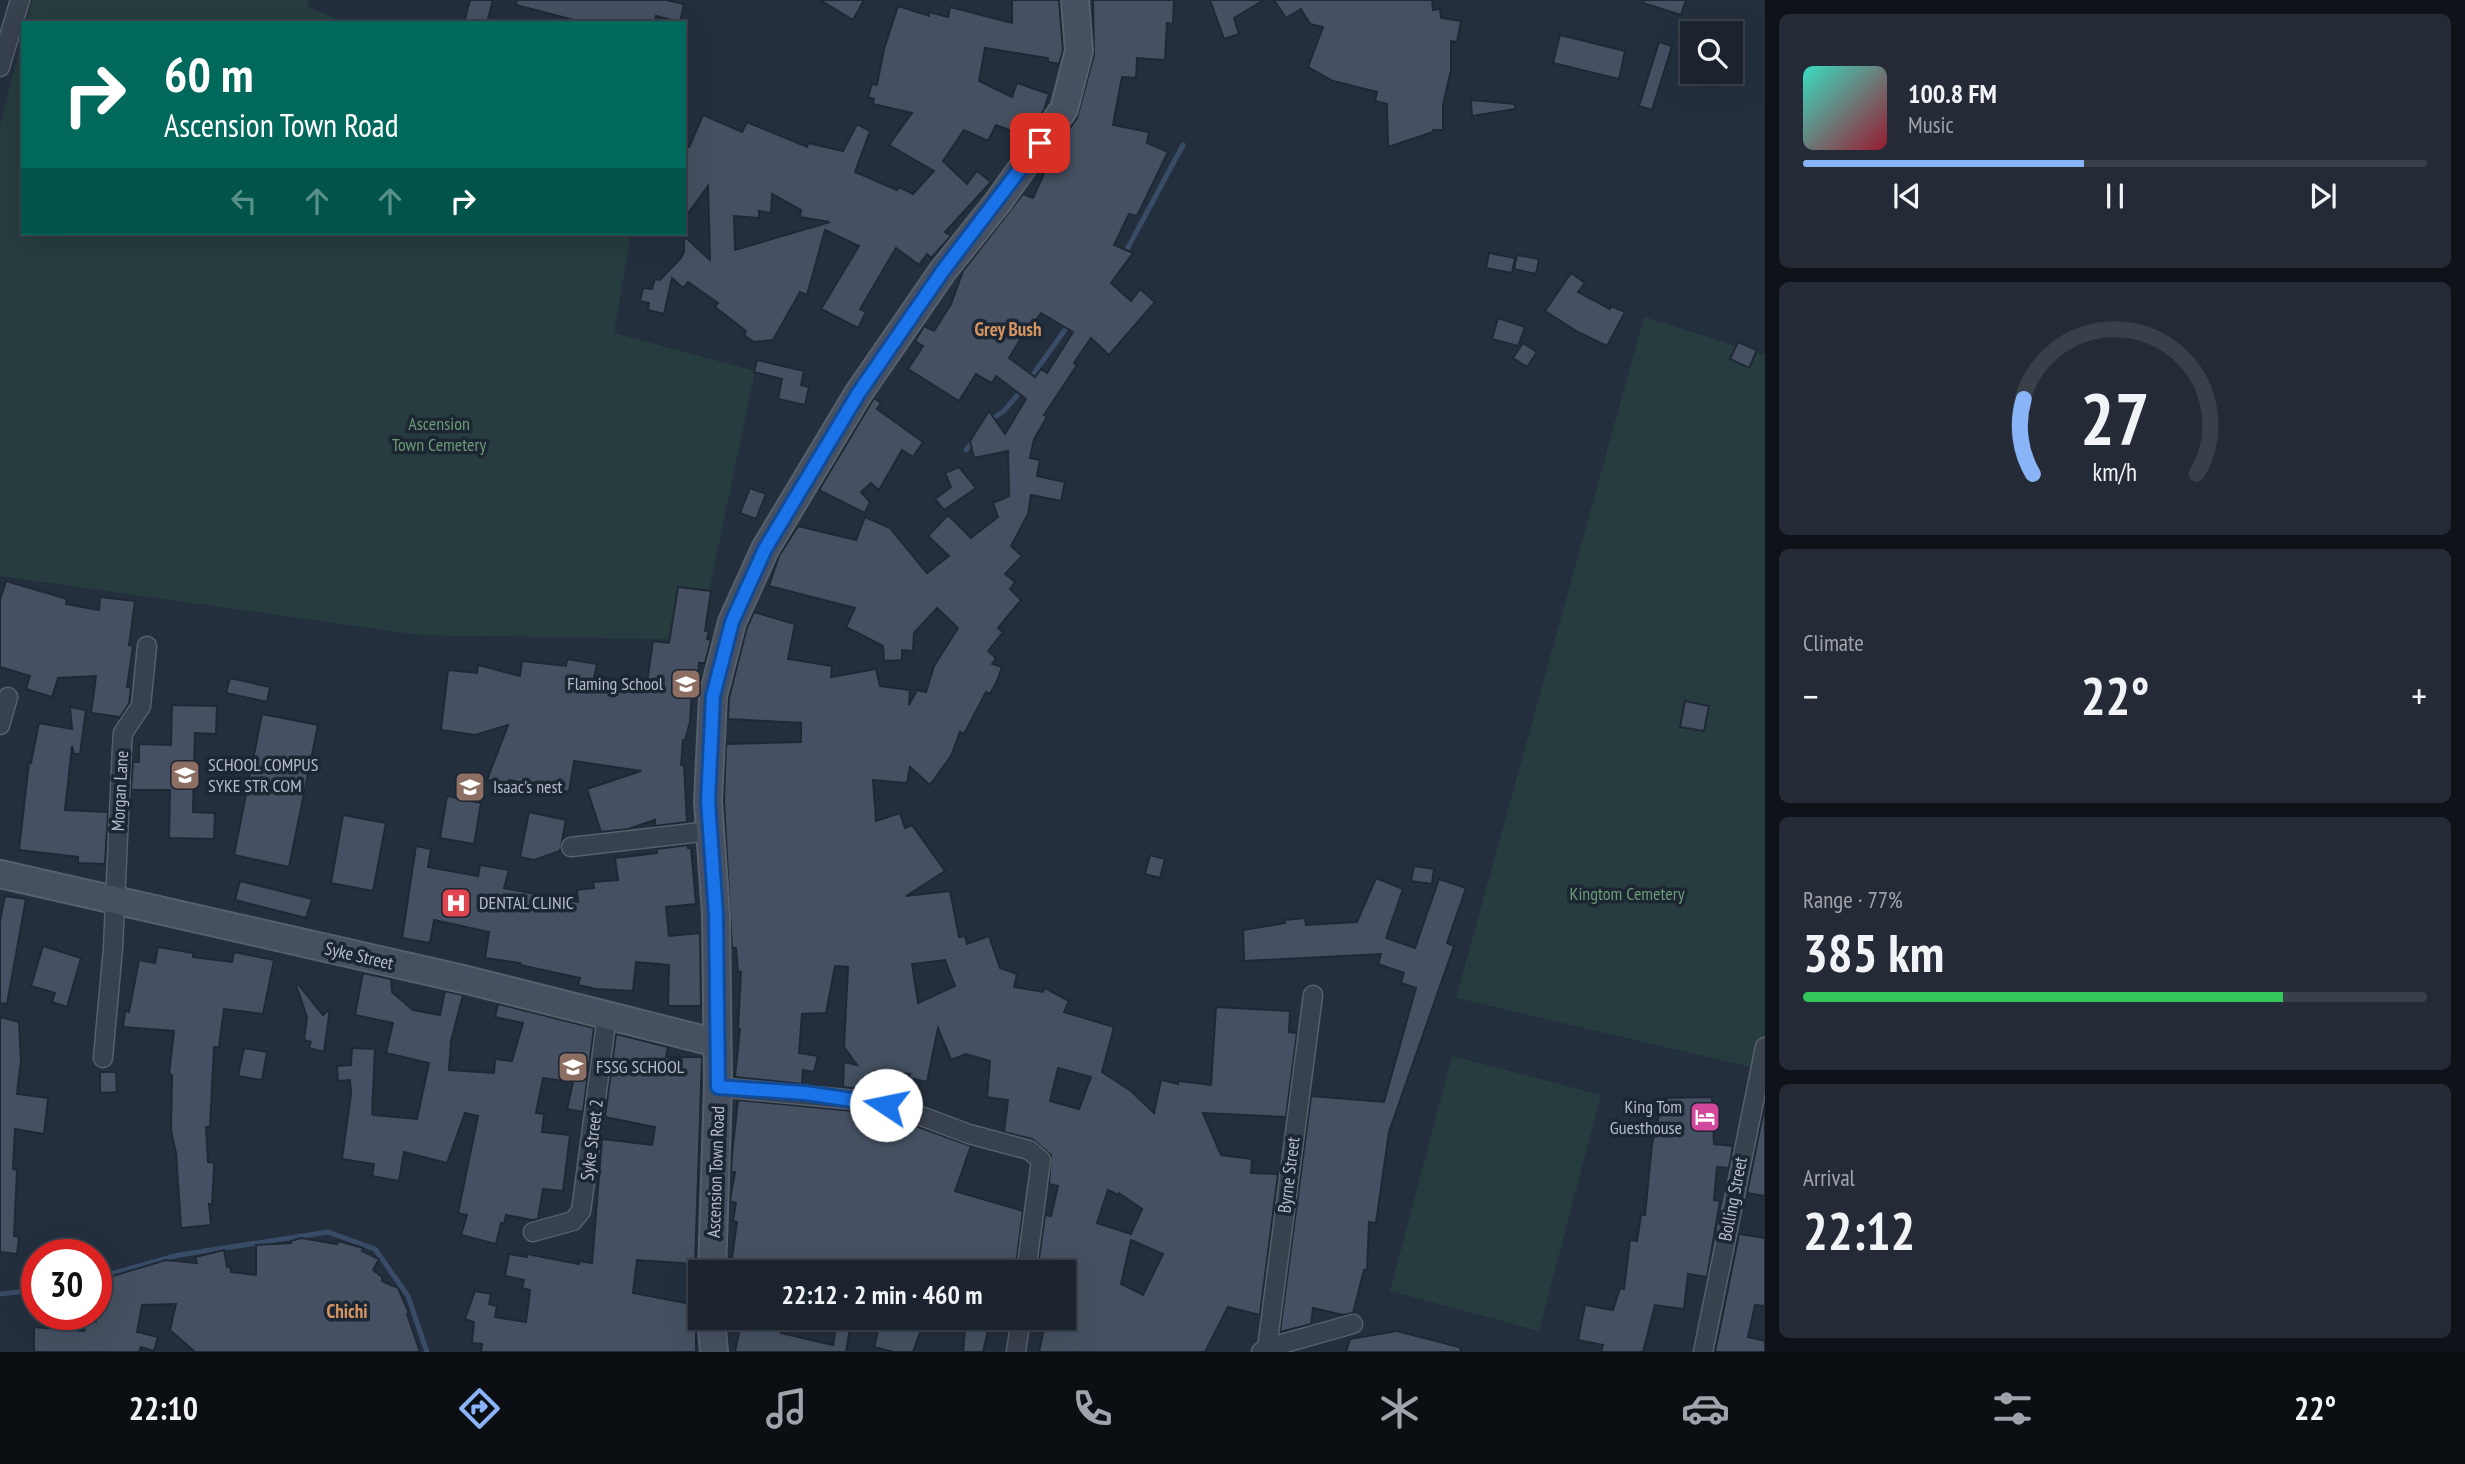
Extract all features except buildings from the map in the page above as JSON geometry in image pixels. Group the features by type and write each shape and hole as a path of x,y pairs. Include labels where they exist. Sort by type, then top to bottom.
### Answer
{"main road":[{"name":"Ascension Town Road","path":"712,1260 718,1087 716,915 708,801 713,696 732,622 765,549 858,394 942,272 998,202 1064,109 1079,51 1075,0"},
{"name":"Syke Street","path":"0,874 467,980 717,1043"},
{"path":"712,1330 714,1352"}],"street":[{"path":"0,65 20,0"},
{"name":"Morgan Lane","path":"103,1058 113,948 121,747 123,733 141,706 147,646"},
{"path":"0,725 8,697"},
{"path":"571,847 710,831"},
{"name":"Byrne Street","path":"1264,1350 1313,995"},
{"name":"Syke Street 2","path":"533,1232 573,1221 581,1212 607,1016"},
{"name":"Bolling Street","path":"1703,1352 1765,1047"},
{"path":"718,1087 866,1101 905,1110 969,1134 1029,1150 1041,1160 1028,1260"},
{"path":"1264,1350 1353,1324"},
{"path":"1016,1352 1019,1330"}],"green space":[{"path":"32,0 309,0 308,7 342,21 27,21"},
{"name":"Ascension Town Cemetery","path":"21,43 21,235 631,235 614,333 755,371 699,640 420,635 0,576 0,126"},
{"name":"Kingtom Cemetery","path":"1644,317 1765,355 1765,1032 1759,1069 1456,998"},
{"path":"1452,1056 1601,1095 1539,1331 1390,1291"}],"waterway":[{"path":"1124,255 1183,145"},
{"path":"1029,380 1070,323"},
{"path":"990,420 1004,411 1023,388"},
{"path":"966,450 975,438"},
{"path":"112,1274 179,1255 328,1232 375,1249 408,1296 427,1352"},
{"path":"0,1294 21,1292"}],"place":[{"name":"Flaming School","path":"686,684"},
{"name":"SCHOOL COMPUS SYKE STR COM","path":"185,775"},
{"name":"Isaac's nest","path":"470,787"},
{"name":"DENTAL CLINIC","path":"456,903"},
{"name":"FSSG SCHOOL","path":"573,1067"},
{"name":"King Tom Guesthouse","path":"1705,1117"}],"district":[{"name":"Grey Bush","path":"1008,329"},
{"name":"Chichi","path":"347,1311"}],"route":[{"path":"886,1105 805,1093 718,1087 716,915 708,801 713,696 732,622 765,549 801,486 909,318 1040,143"}]}
